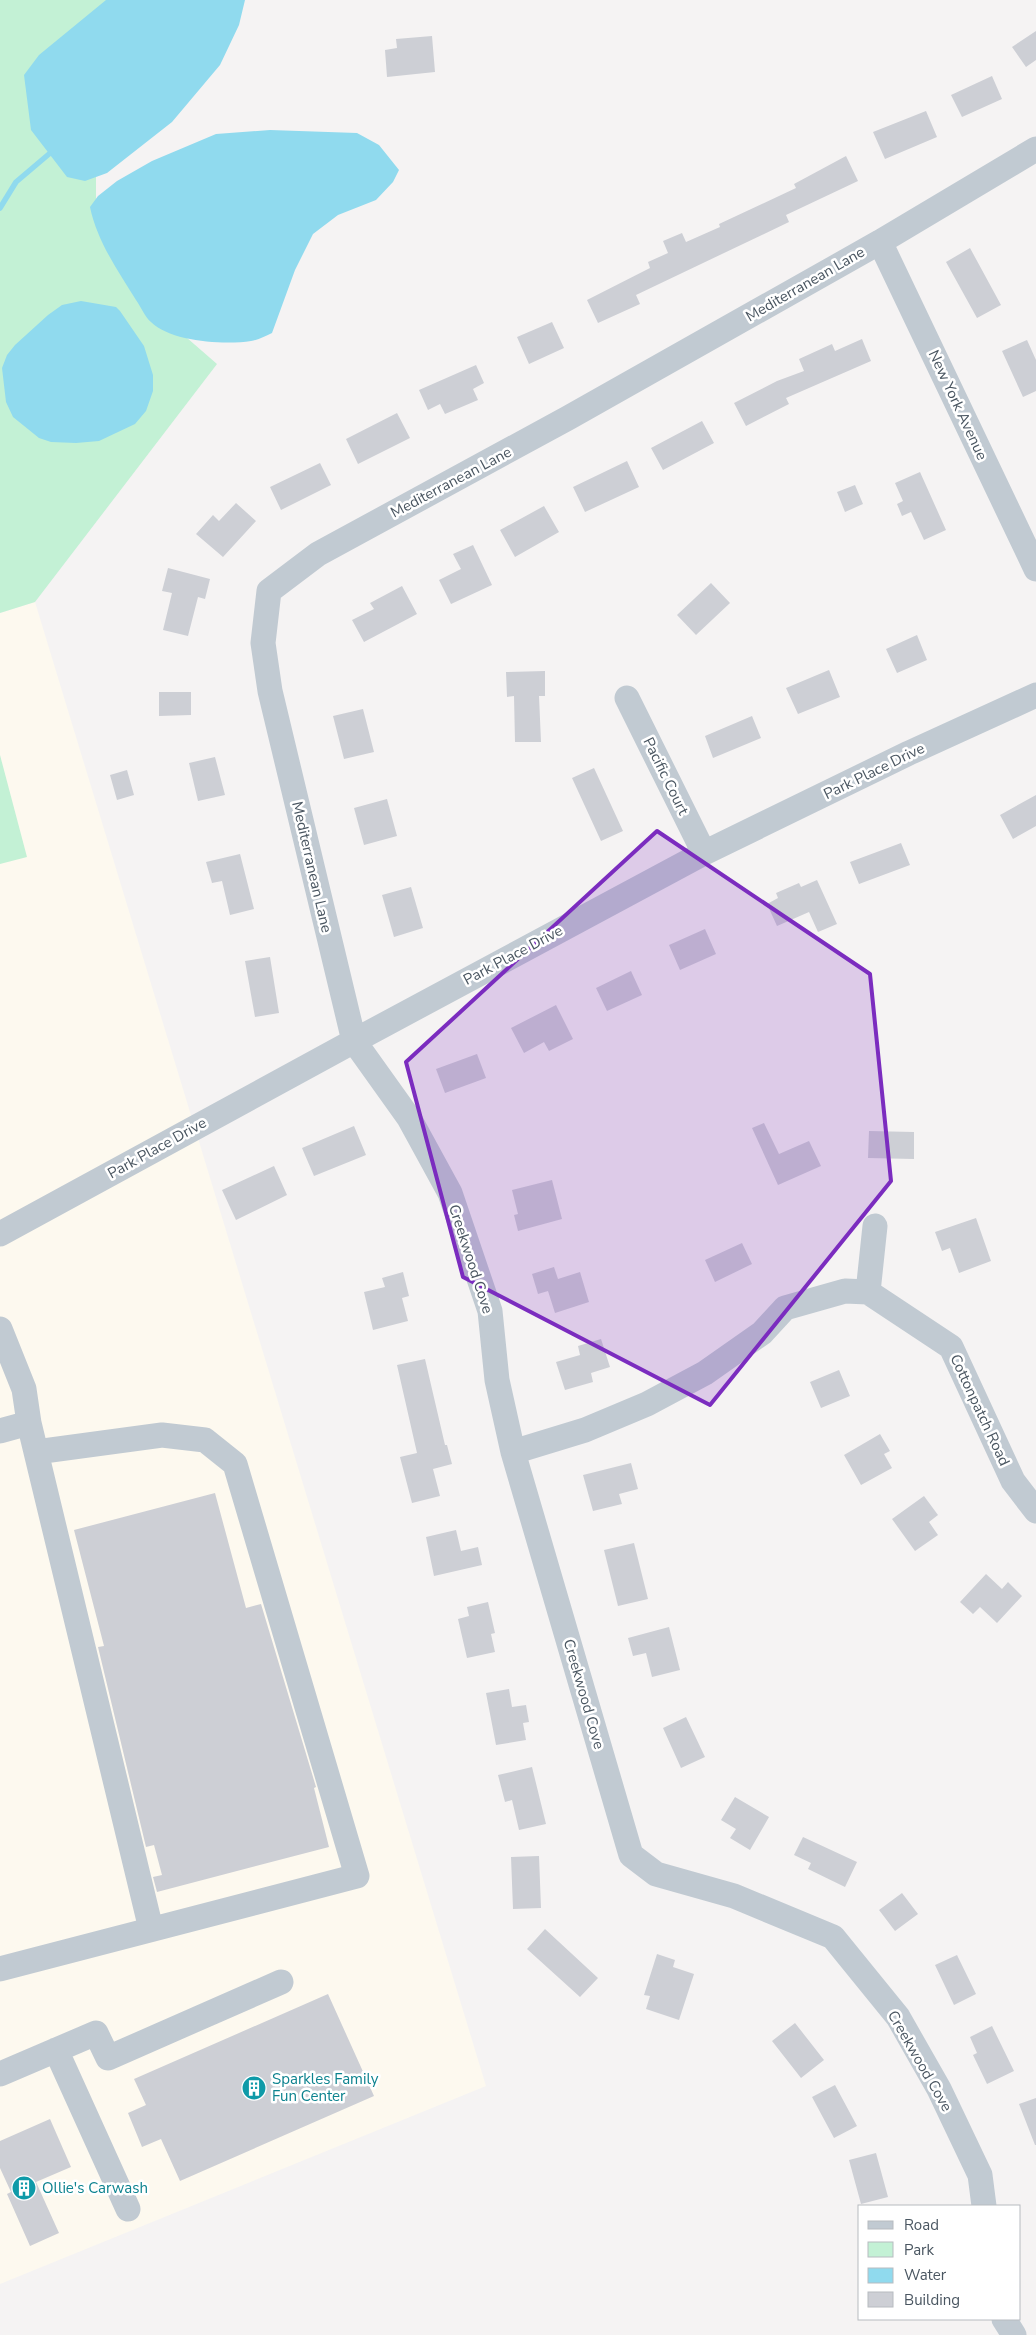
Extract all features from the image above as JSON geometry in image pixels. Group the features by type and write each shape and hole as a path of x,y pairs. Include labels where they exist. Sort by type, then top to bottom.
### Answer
{"street":[{"name":"Mediterranean Lane","path":"354,1041 270,691 263,643 269,591 318,554 568,418 880,242 1036,148"},
{"name":"New York Avenue","path":"880,242 1036,568"},
{"name":"Park Place Drive","path":"0,1234 704,853 909,753 1036,695"},
{"name":"Pacific Court","path":"627,698 704,853"},
{"name":"Creekwood Cove","path":"354,1041 409,1118 450,1193 490,1311 497,1380 513,1452 632,1855 656,1874 734,1896 833,1937 898,2017 939,2089 980,2175 984,2205"},
{"path":"513,1452 585,1430 647,1404 705,1373 762,1333 785,1308 845,1291 868,1292 874,1226"},
{"name":"Cottonpatch Road","path":"868,1292 951,1347 1013,1481 1036,1511"},
{"path":"0,1329 24,1389 29,1423 151,1929"},
{"path":"0,1431 29,1423"},
{"path":"0,1969 357,1876 235,1464 205,1440 162,1435 36,1452"},
{"path":"0,2074 96,2033 108,2058 281,1982"},
{"path":"56,2050 128,2209"},
{"path":"1005,2320 1014,2335"}],"highlighted area":[{"path":"657,831 870,974 891,1181 710,1405 463,1277 406,1062"}],"shaded area":[{"path":"35,602 486,2086 0,2284 0,613"}],"green space":[{"path":"0,0 108,0 96,171 96,207 133,291 217,364 35,602 0,613"},
{"path":"0,755 27,857 0,864"}],"water":[{"path":"106,0 245,0 239,25 220,65 172,122 107,173 85,181 67,177 31,130 24,75 39,55"},
{"path":"270,130 357,133 379,145 399,170 393,182 376,200 338,215 313,234 295,270 272,333 251,341 227,343 185,338 160,329 147,317 115,267 93,220 90,207 98,196 117,181 152,161 216,134"},
{"path":"81,301 116,307 120,311 144,346 153,375 153,391 146,411 135,424 99,441 76,443 51,442 39,438 13,417 6,402 2,368 7,355 15,345 48,315 62,305"}],"building":[{"path":"1036,31 1036,60 1026,67 1012,47"},
{"path":"432,36 435,72 387,77 385,50 397,48 396,39"},
{"path":"992,76 1002,99 962,117 951,95"},
{"path":"926,111 937,137 885,159 873,132"},
{"path":"846,156 858,181 786,215 789,222 636,295 640,304 598,323 587,300 650,268 648,262 668,253 663,241 682,233 686,242 720,227 719,224 796,188 794,184"},
{"path":"970,248 1001,305 977,318 946,262"},
{"path":"552,322 564,348 529,364 517,337"},
{"path":"862,339 871,361 786,398 789,404 746,426 734,403 777,381 804,371 799,359 832,344 835,351"},
{"path":"1027,340 1036,360 1036,391 1023,397 1002,351"},
{"path":"476,365 484,383 473,389 478,400 445,414 440,404 428,410 419,390"},
{"path":"397,413 410,438 358,464 346,439"},
{"path":"702,421 714,443 663,470 651,448"},
{"path":"627,461 639,487 585,512 573,487"},
{"path":"320,463 331,485 281,510 270,487"},
{"path":"920,472 946,530 924,540 911,512 902,516 897,504 903,501 895,483"},
{"path":"855,485 863,504 845,512 837,492"},
{"path":"236,503 256,521 223,557 196,534 213,515 219,521"},
{"path":"544,506 559,532 515,557 500,530"},
{"path":"473,545 492,585 451,604 439,580 461,569 453,554"},
{"path":"168,568 210,579 205,599 198,597 188,636 163,630 172,593 162,591"},
{"path":"711,583 730,603 696,635 677,615"},
{"path":"402,586 417,614 364,642 352,620 374,609 370,603"},
{"path":"917,635 927,660 897,673 886,649"},
{"path":"829,670 840,697 798,714 786,688"},
{"path":"545,671 545,696 539,696 541,742 515,742 514,696 507,697 506,672"},
{"path":"159,692 191,692 191,715 159,716"},
{"path":"363,709 374,752 344,759 333,716"},
{"path":"752,716 761,738 713,758 705,736"},
{"path":"215,757 225,795 198,801 189,763"},
{"path":"594,768 623,831 601,841 572,778"},
{"path":"127,770 134,795 117,800 110,775"},
{"path":"1036,795 1036,826 1013,839 1000,815"},
{"path":"387,799 397,836 364,845 354,808"},
{"path":"901,843 910,865 859,884 850,862"},
{"path":"240,854 254,909 230,915 222,881 212,883 206,862"},
{"path":"817,880 837,924 818,932 809,912 777,926 767,904 778,898 776,893 799,883 801,887"},
{"path":"411,887 423,928 394,937 382,895"},
{"path":"705,929 716,954 680,970 669,945"},
{"path":"270,957 279,1013 255,1017 245,961"},
{"path":"631,971 642,995 607,1011 596,988"},
{"path":"556,1005 573,1039 549,1051 544,1042 524,1053 511,1028"},
{"path":"477,1054 486,1078 445,1093 436,1069"},
{"path":"764,1123 779,1154 809,1141 821,1166 778,1185 752,1128"},
{"path":"354,1126 366,1155 314,1176 302,1148"},
{"path":"869,1131 914,1132 914,1159 868,1158"},
{"path":"274,1166 287,1195 236,1220 222,1190"},
{"path":"552,1180 562,1219 518,1231 514,1215 518,1214 512,1190"},
{"path":"976,1218 991,1261 959,1273 950,1248 942,1251 935,1232"},
{"path":"742,1243 752,1264 715,1282 705,1260"},
{"path":"554,1267 558,1279 580,1272 589,1302 555,1313 548,1291 538,1294 532,1274"},
{"path":"403,1272 409,1296 402,1298 408,1321 373,1330 364,1292 385,1287 382,1278"},
{"path":"601,1339 610,1367 591,1373 593,1382 565,1390 556,1362 580,1355 578,1346"},
{"path":"425,1359 445,1445 447,1445 452,1464 433,1469 440,1496 412,1503 400,1457 417,1453 397,1365"},
{"path":"839,1370 850,1396 821,1408 810,1382"},
{"path":"880,1434 890,1451 884,1454 892,1468 861,1485 844,1455"},
{"path":"631,1463 638,1489 619,1494 622,1504 593,1511 583,1475"},
{"path":"215,1493 246,1608 261,1604 316,1787 314,1788 329,1847 157,1892 153,1877 162,1875 154,1845 146,1847 98,1647 104,1646 74,1530"},
{"path":"924,1496 938,1515 929,1522 938,1535 915,1551 892,1519"},
{"path":"456,1530 461,1551 478,1547 482,1565 434,1576 426,1537"},
{"path":"634,1543 648,1599 618,1606 604,1550"},
{"path":"986,1574 1002,1589 1008,1582 1022,1596 997,1623 980,1607 973,1614 960,1602"},
{"path":"488,1602 495,1633 491,1634 495,1652 467,1658 458,1619 469,1616 467,1607"},
{"path":"669,1627 680,1670 652,1677 646,1653 633,1656 628,1638"},
{"path":"509,1689 512,1707 526,1705 529,1722 523,1723 526,1740 496,1745 486,1693"},
{"path":"686,1717 705,1757 681,1768 663,1728"},
{"path":"532,1767 546,1824 519,1830 512,1800 505,1802 498,1775"},
{"path":"735,1797 769,1817 750,1850 730,1838 736,1829 721,1820"},
{"path":"803,1837 857,1862 845,1887 808,1869 811,1863 794,1855"},
{"path":"539,1856 541,1908 513,1909 511,1857"},
{"path":"902,1893 918,1914 895,1931 879,1910"},
{"path":"545,1929 598,1978 580,1997 527,1949"},
{"path":"657,1954 675,1960 673,1967 694,1974 679,2020 646,2009 650,1996 644,1995"},
{"path":"957,1955 976,1994 954,2005 935,1965"},
{"name":"Sparkles Family Fun Center","path":"328,1994 374,2096 180,2181 161,2139 142,2147 128,2113 146,2105 134,2079"},
{"path":"795,2023 824,2060 801,2078 772,2041"},
{"path":"992,2026 1014,2071 987,2084 973,2055 977,2053 970,2037"},
{"path":"835,2085 857,2126 834,2138 812,2097"},
{"path":"1036,2098 1036,2145 1035,2145 1019,2104"},
{"path":"50,2119 71,2167 36,2182 59,2233 30,2246 7,2194 11,2192 0,2168 0,2141"},
{"path":"876,2153 888,2197 861,2204 849,2160"}],"waterway":[{"path":"0,208 16,182 49,154"}],"place":[{"name":"Sparkles Family Fun Center","path":"254,2088"},
{"name":"Ollie's Carwash","path":"24,2188"}]}
